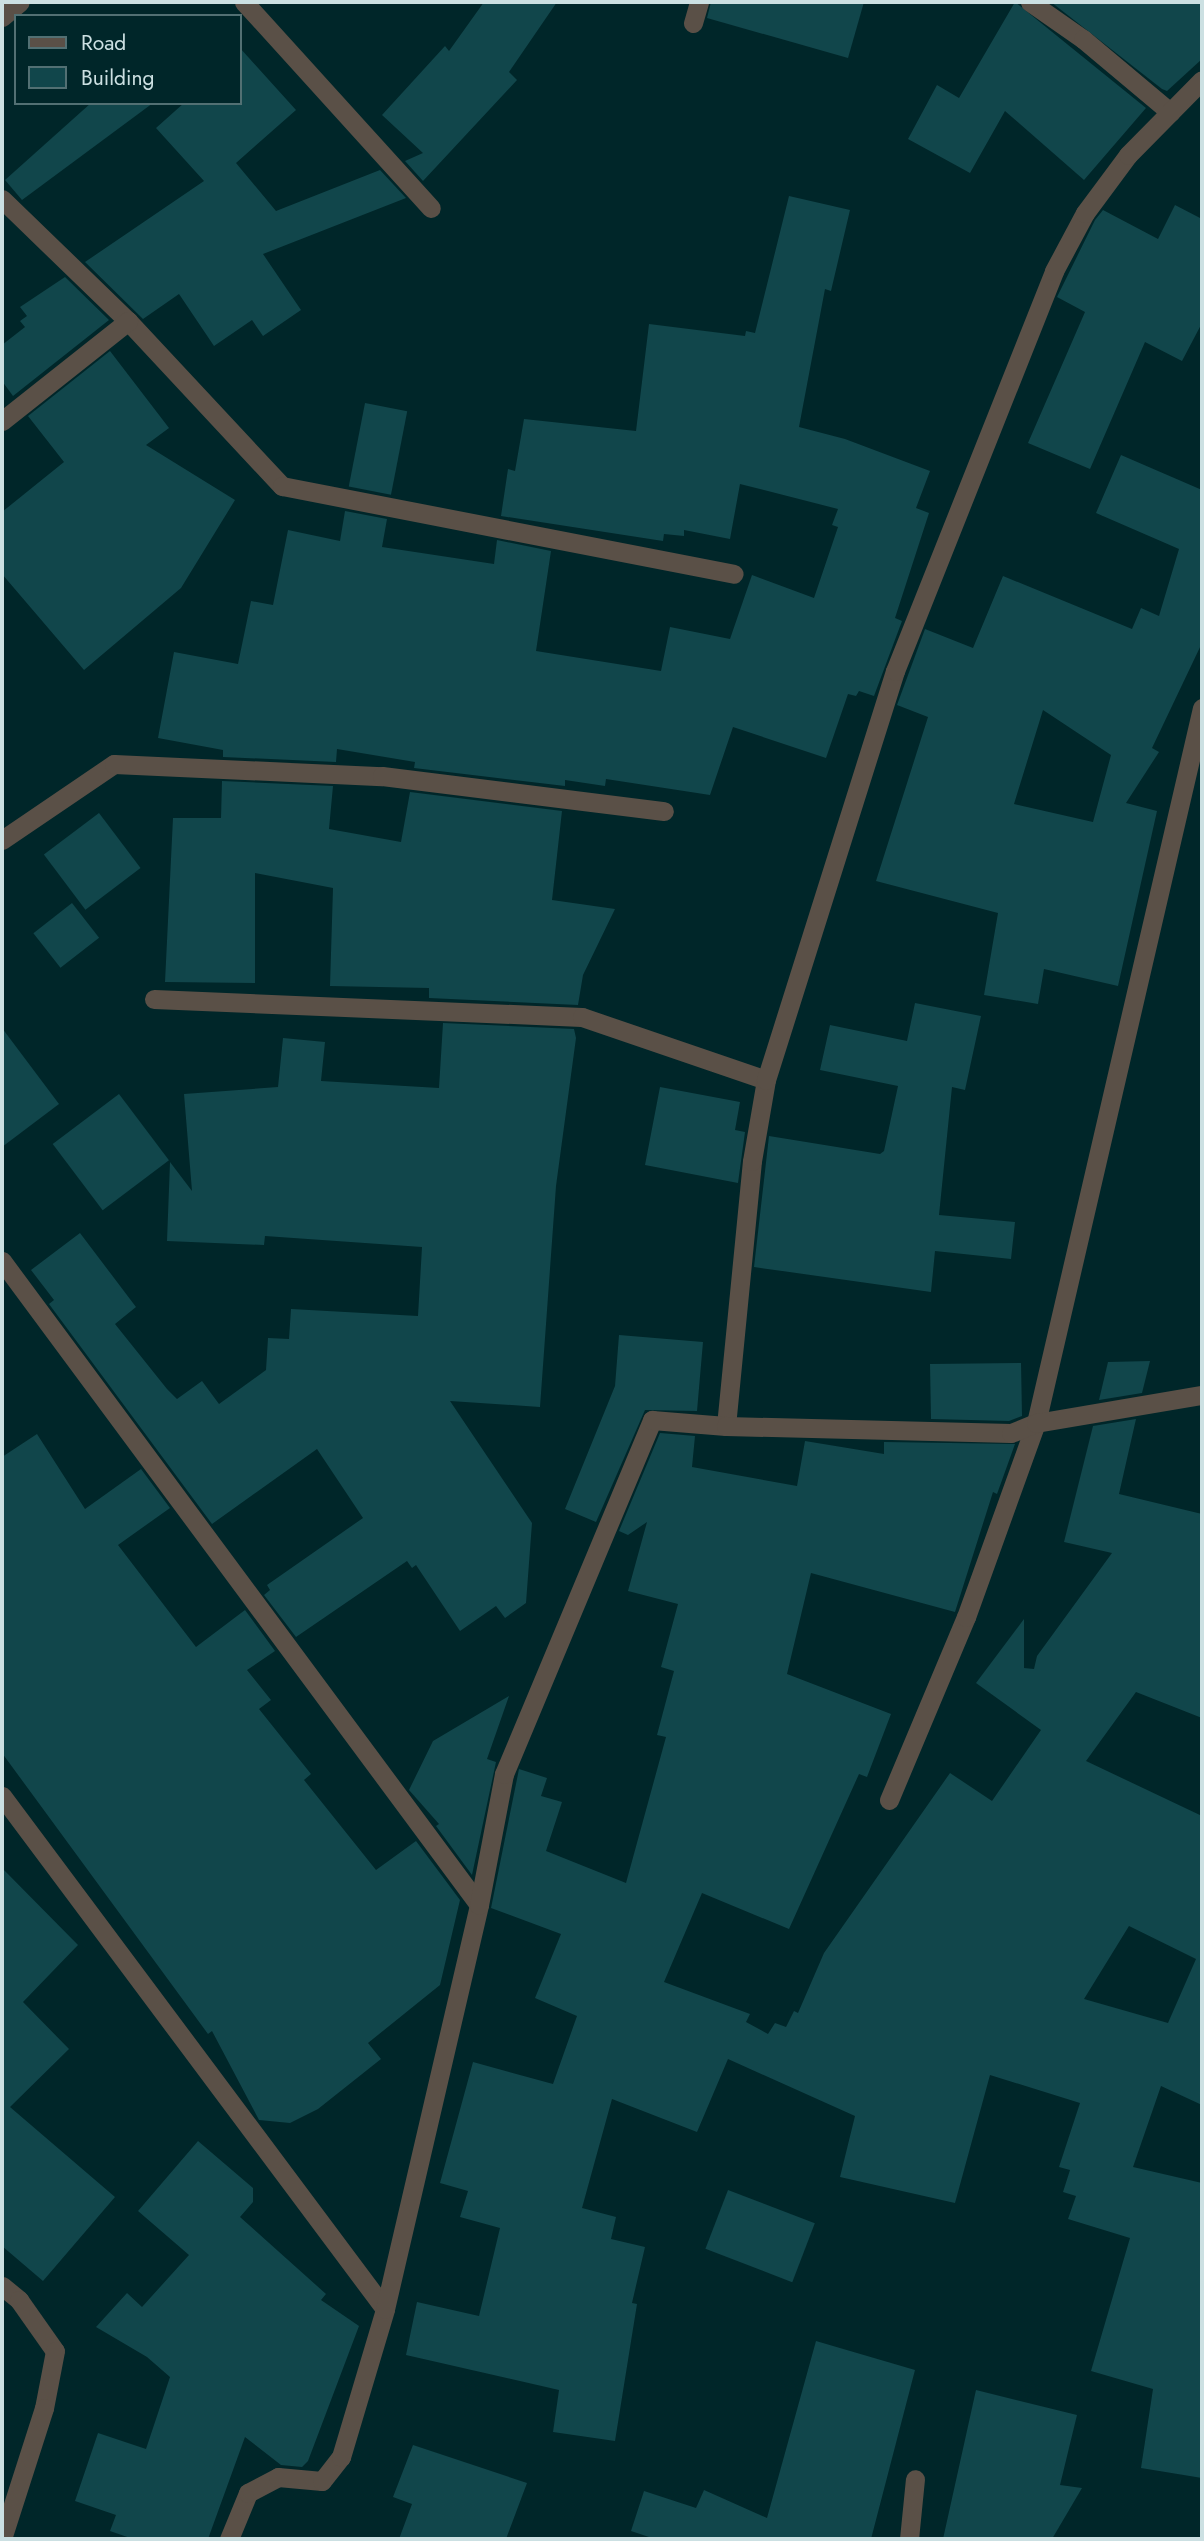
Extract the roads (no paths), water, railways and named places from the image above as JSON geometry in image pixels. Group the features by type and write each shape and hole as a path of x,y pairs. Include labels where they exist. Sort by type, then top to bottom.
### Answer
{"street":[{"path":"2,17 20,2"},
{"path":"244,2 432,208"},
{"path":"693,23 699,2"},
{"path":"1030,2 1083,39 1170,112"},
{"path":"726,1426 752,1161 765,1080 895,671 1025,337 1085,214 1128,155 1202,80"},
{"path":"2,199 128,321 282,486 733,574"},
{"path":"2,421 128,321"},
{"path":"889,1800 966,1617 1036,1423 1202,708"},
{"path":"2,840 114,764 382,776 664,811"},
{"path":"154,999 582,1017 765,1080"},
{"path":"2,1261 479,1905"},
{"path":"229,2539 248,2493 278,2477 321,2481 341,2457 385,2309 479,1905 504,1774 652,1420 726,1426 1011,1433 1036,1423 1202,1395"},
{"path":"2,1796 385,2309"},
{"path":"2,2286 19,2301 55,2351 44,2408 2,2539"},
{"path":"909,2539 915,2479"}]}
